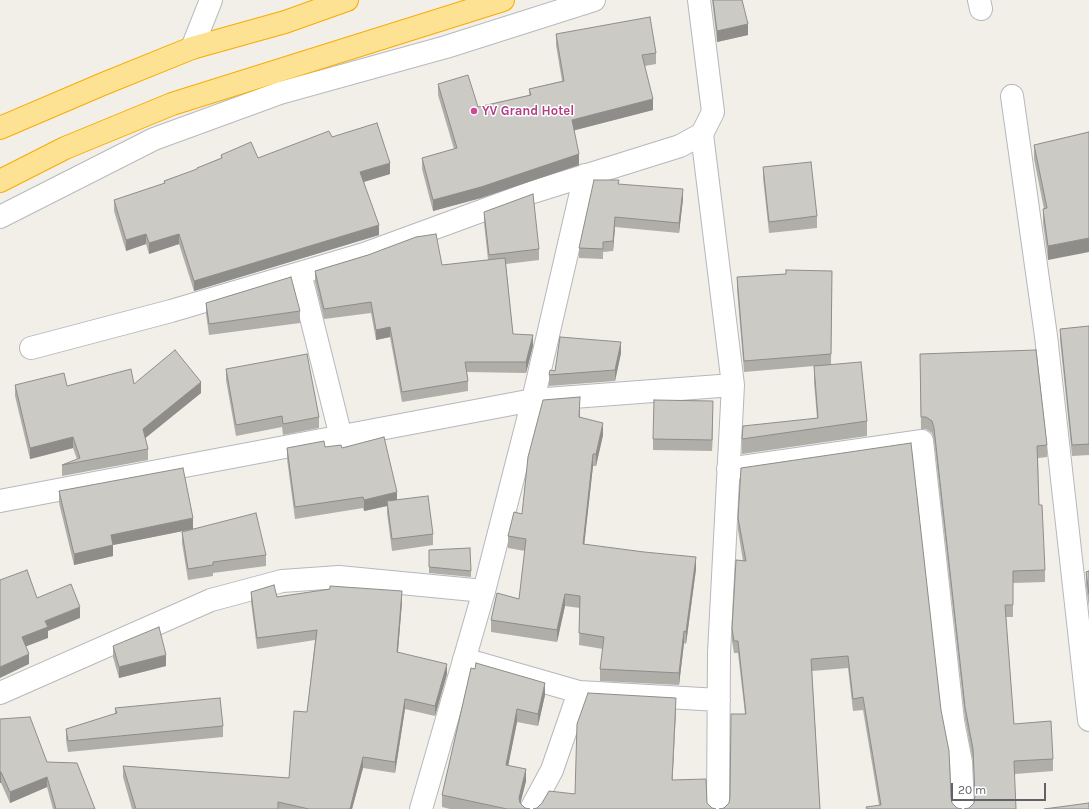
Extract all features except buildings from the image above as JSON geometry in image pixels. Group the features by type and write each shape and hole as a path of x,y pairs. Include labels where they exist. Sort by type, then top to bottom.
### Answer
{"highway":[{"path":"0,128 102,84 192,48 285,22 347,0"},
{"path":"0,181 66,148 172,104 503,0"}],"street":[{"path":"192,48 211,0"},
{"path":"0,217 154,139 280,93 446,47 594,0"},
{"path":"699,0 713,112 702,134 733,385 719,653 718,809"},
{"path":"1012,96 1046,336 1089,720"},
{"path":"31,348 171,310 364,254 532,192 680,146 702,134"},
{"path":"421,809 484,591 533,400 585,176"},
{"path":"300,273 341,436"},
{"path":"0,501 533,400 733,385"},
{"path":"728,469 922,441 953,721 961,762 963,809"},
{"path":"0,693 211,600 282,581 339,578 484,591"},
{"path":"464,660 579,692 719,700"},
{"path":"531,809 552,770 579,692"}],"place":[{"name":"YV Grand Hotel","path":"474,111"}]}
